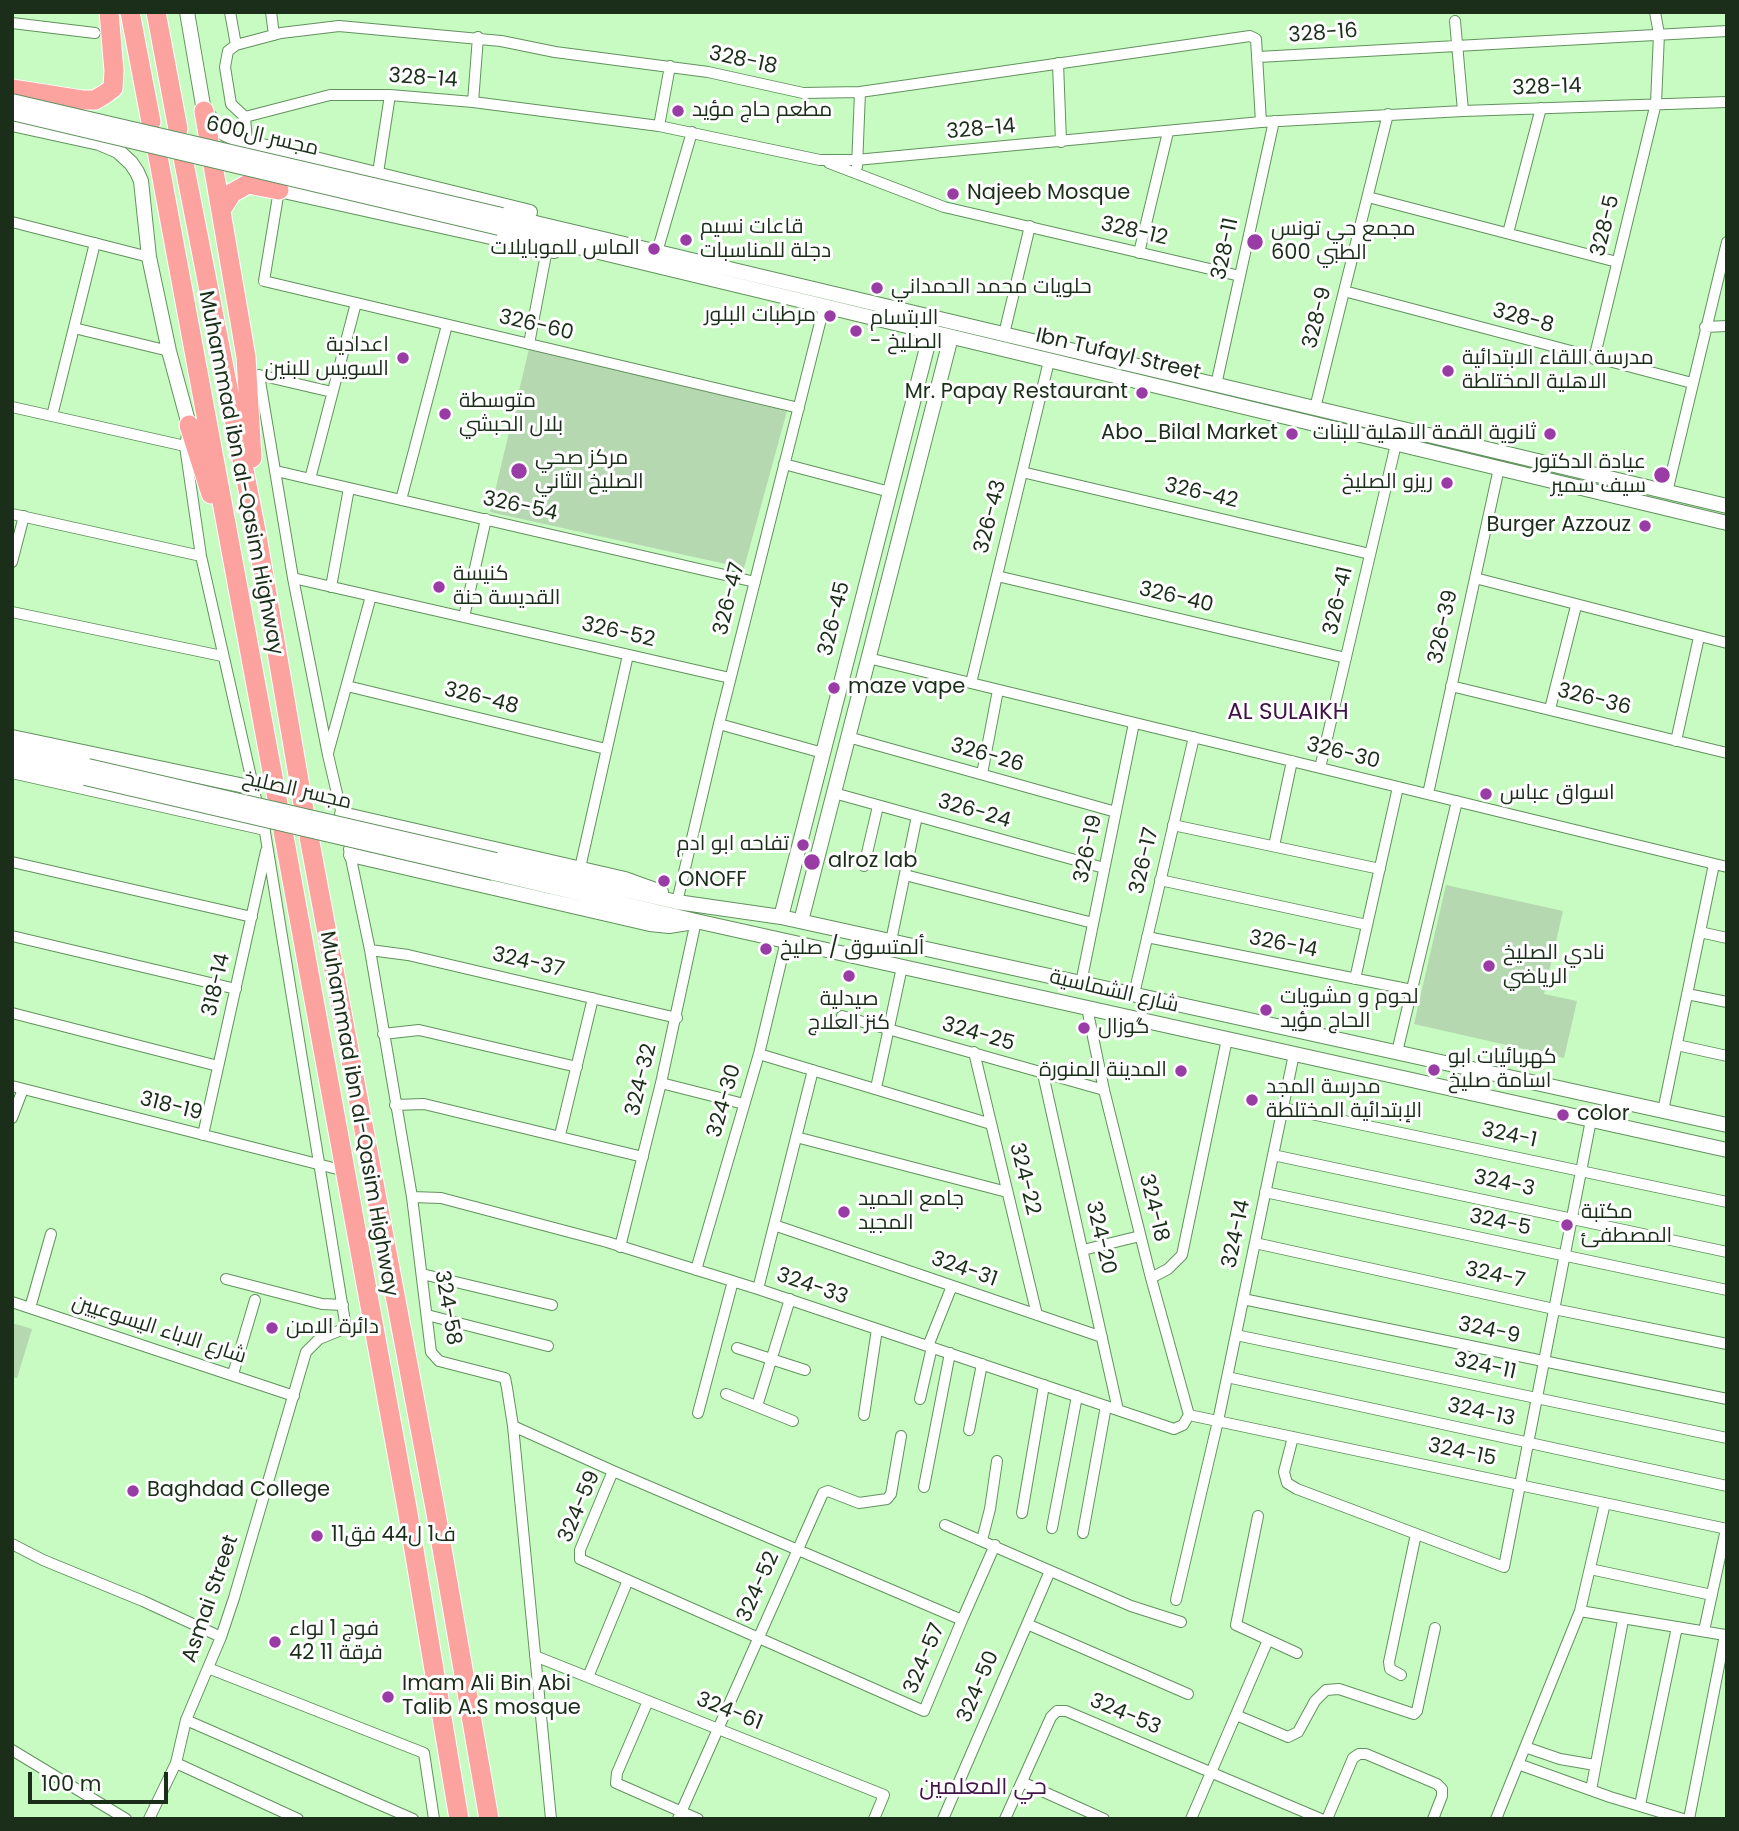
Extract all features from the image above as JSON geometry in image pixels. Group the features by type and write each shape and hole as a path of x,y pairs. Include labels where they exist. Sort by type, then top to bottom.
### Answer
{"highway":[{"path":"12,89 95,100 113,88 109,12"},
{"path":"130,12 151,122"},
{"path":"156,12 178,129"},
{"path":"204,111 209,140"},
{"name":"Muhammad ibn al-Qasim Highway","path":"157,151 278,804"},
{"name":"Muhammad ibn al-Qasim Highway","path":"183,158 257,536 303,810"},
{"path":"213,165 246,356 257,536"},
{"path":"221,210 232,193 248,184 279,190"},
{"path":"189,425 236,574"},
{"name":"Muhammad ibn al-Qasim Highway","path":"270,833 345,1171 409,1521 459,1819"},
{"name":"Muhammad ibn al-Qasim Highway","path":"309,837 435,1508 489,1819"}],"street":[{"path":"187,12 204,111 225,134 247,142 593,228 656,259"},
{"path":"230,12 232,48 225,67 232,104 245,117 247,142"},
{"path":"271,12 274,35"},
{"name":"328-5","path":"1594,359 1656,103 1659,34 1656,12"},
{"path":"1455,21 1463,111"},
{"path":"12,23 95,33"},
{"name":"328-18","path":"232,48 274,35 339,26 478,37 555,51 670,66 803,93 860,92 1254,37 1258,57"},
{"name":"328-16","path":"1258,57 1727,31"},
{"path":"473,102 478,37"},
{"path":"1258,57 1261,122"},
{"path":"1058,63 1061,142"},
{"path":"659,126 670,66"},
{"path":"858,173 856,160 860,92"},
{"name":"328-14","path":"245,117 330,95 390,95 473,102 659,126 820,160 856,160 1274,121 1388,114 1727,102"},
{"path":"378,173 390,95"},
{"name":"مجسر ال600","path":"12,101 500,221"},
{"path":"1508,233 1541,108"},
{"name":"مجسر ال600","path":"12,113 500,221"},
{"name":"328-9","path":"1315,408 1388,114"},
{"name":"328-11","path":"1216,385 1274,121"},
{"path":"12,124 99,143 118,151 131,163 141,181 149,257 169,351 189,425 186,446 201,556 255,794 12,737"},
{"path":"656,259 692,132"},
{"path":"1139,253 1168,132"},
{"name":"328-12","path":"820,160 944,206 1240,276"},
{"path":"279,190 619,263 656,259"},
{"name":"326-60","path":"279,190 264,282 799,408"},
{"path":"1368,197 1617,262"},
{"name":"Ibn Tufayl Street","path":"500,221 656,259 1004,334 1724,505"},
{"path":"12,222 149,257"},
{"path":"1004,334 1030,226"},
{"path":"1667,492 1704,327 1727,242"},
{"path":"52,416 94,243"},
{"path":"529,344 547,249"},
{"name":"Ibn Tufayl Street","path":"656,259 824,307 1722,522"},
{"name":"328-8","path":"1344,291 1692,383"},
{"path":"310,479 356,303"},
{"name":"326-47","path":"677,902 730,678 824,307"},
{"path":"401,500 447,325"},
{"path":"1704,327 1727,326"},
{"path":"74,328 169,351"},
{"name":"326-45","path":"781,917 931,332"},
{"name":"326-45","path":"801,921 951,337"},
{"path":"927,349 937,348 947,354"},
{"name":"326-43","path":"971,683 1049,361"},
{"path":"332,392 259,375 293,578 342,816 639,883 677,902"},
{"path":"12,407 186,446"},
{"path":"1357,434 1362,419"},
{"name":"326-41","path":"1320,768 1396,443"},
{"path":"785,464 890,492"},
{"name":"326-39","path":"1428,794 1499,468"},
{"name":"326-54","path":"276,471 755,582"},
{"name":"326-42","path":"1022,472 1370,554"},
{"path":"331,587 349,488"},
{"path":"1722,522 1724,505"},
{"path":"12,514 201,556"},
{"path":"12,562 24,516"},
{"path":"464,617 486,519"},
{"name":"326-40","path":"997,576 1346,658"},
{"name":"326-52","path":"293,578 730,678"},
{"path":"1475,578 1727,643"},
{"path":"328,755 371,596"},
{"path":"1550,709 1576,606"},
{"path":"12,612 222,656"},
{"path":"1676,741 1699,636"},
{"path":"580,868 628,655"},
{"name":"326-30","path":"868,658 1727,867"},
{"name":"326-36","path":"1451,685 1727,753"},
{"name":"326-48","path":"347,686 606,749"},
{"path":"982,774 998,690"},
{"name":"326-19","path":"1081,983 1134,723"},
{"path":"719,724 823,753"},
{"name":"326-26","path":"848,737 1116,812"},
{"name":"326-17","path":"1134,994 1194,737"},
{"path":"12,749 87,772"},
{"path":"1274,846 1292,761"},
{"path":"12,763 87,772"},
{"name":"مجسر الصليخ","path":"87,772 495,867"},
{"path":"12,773 270,833 343,1305 322,1304 226,1279"},
{"path":"1355,979 1398,787"},
{"name":"326-24","path":"834,793 1104,868"},
{"path":"1397,1052 1457,802"},
{"path":"864,866 878,806"},
{"path":"891,941 917,816"},
{"path":"1173,825 1380,869"},
{"name":"318-14","path":"203,1135 270,833"},
{"path":"350,850 650,924 678,926 696,921"},
{"name":"324-58","path":"350,850 412,1197 431,1352 439,1361 505,1378 513,1426 535,1656 555,1817"},
{"path":"12,862 251,917"},
{"path":"1663,1111 1714,864"},
{"name":"شارع الشماسية","path":"495,867 677,902 801,921 1727,1125"},
{"name":"شارع الشماسية","path":"495,867 696,921 1727,1150"},
{"path":"905,874 1093,923"},
{"path":"1160,880 1367,925"},
{"name":"324-32","path":"620,1247 677,1018 696,921"},
{"path":"1700,932 1727,938"},
{"path":"12,936 236,989"},
{"name":"326-14","path":"1147,937 1412,990"},
{"name":"324-30","path":"696,1270 758,1054 786,941"},
{"name":"324-37","path":"370,950 408,955 677,1018"},
{"path":"876,1088 902,967"},
{"path":"1687,994 1727,1002"},
{"path":"560,1135 593,998"},
{"path":"1171,1027 1177,1004"},
{"name":"324-18","path":"1087,1008 1140,1236 1189,1415"},
{"path":"12,1013 218,1066"},
{"name":"324-25","path":"842,1016 1104,1090"},
{"path":"383,1034 419,1030 576,1066"},
{"path":"1151,1278 1168,1269 1182,1255 1227,1039"},
{"path":"1676,1045 1727,1056"},
{"name":"324-22","path":"974,1052 1037,1315"},
{"path":"758,1054 991,1124"},
{"name":"324-14","path":"1176,1600 1218,1421 1294,1054"},
{"path":"758,1289 813,1070"},
{"name":"324-20","path":"1043,1074 1118,1410"},
{"path":"661,1083 744,1104"},
{"path":"12,1118 18,1088"},
{"name":"318-19","path":"18,1088 345,1171"},
{"path":"395,1105 424,1104 643,1157"},
{"name":"324-1","path":"1283,1108 1727,1202"},
{"path":"1293,1437 1284,1472 1287,1483 1504,1567 1591,1120"},
{"path":"796,1137 1007,1192"},
{"name":"324-3","path":"1273,1156 1727,1252"},
{"name":"324-5","path":"1265,1192 1727,1290"},
{"name":"324-33","path":"412,1197 441,1198 733,1281 1174,1429 1183,1425 1189,1415"},
{"name":"324-31","path":"774,1225 1102,1337"},
{"path":"30,1308 51,1234"},
{"path":"1083,1250 1140,1236"},
{"name":"324-7","path":"1255,1243 1727,1344"},
{"path":"422,1274 552,1306"},
{"path":"698,1413 733,1281"},
{"path":"920,1399 930,1346 952,1286"},
{"path":"757,1406 790,1299"},
{"name":"324-9","path":"1243,1299 1727,1399"},
{"path":"233,1374 255,1300"},
{"name":"شارع الاباء اليسوعيين","path":"12,1302 294,1396"},
{"name":"Asmai Street","path":"150,1818 176,1763 186,1720 221,1637 306,1352 319,1339 346,1328 343,1305"},
{"path":"426,1315 548,1346"},
{"path":"864,1415 877,1329"},
{"name":"324-11","path":"1236,1335 1727,1438"},
{"path":"737,1348 805,1370"},
{"path":"924,1487 950,1353"},
{"path":"969,1430 982,1364"},
{"name":"324-13","path":"1227,1377 1727,1486"},
{"path":"1022,1513 1044,1385"},
{"path":"726,1394 793,1421"},
{"path":"1052,1528 1077,1396"},
{"path":"1083,1533 1106,1406"},
{"name":"324-15","path":"1189,1415 1726,1529"},
{"path":"513,1426 613,1471"},
{"name":"324-52","path":"679,1815 823,1493 828,1491 859,1503 887,1499 891,1494 901,1436"},
{"path":"982,1540 997,1461"},
{"name":"324-59","path":"758,1637 580,1559 580,1550 613,1471 797,1550"},
{"path":"1496,1819 1580,1611 1605,1503"},
{"path":"1258,1516 1236,1625 1297,1653"},
{"path":"945,1525 1131,1605 1181,1622"},
{"path":"1704,1631 1726,1529"},
{"path":"1401,1675 1390,1669 1389,1662 1416,1534"},
{"path":"12,1544 221,1637"},
{"path":"962,1620 995,1545"},
{"name":"324-57","path":"758,1637 924,1711 962,1620 797,1550"},
{"path":"1590,1569 1712,1595"},
{"name":"324-50","path":"943,1819 1050,1571"},
{"path":"588,1677 628,1580"},
{"path":"1580,1611 1726,1635 1689,1819"},
{"path":"1591,1790 1623,1620"},
{"path":"1027,1624 1188,1694"},
{"path":"1640,1805 1677,1627"},
{"path":"1236,1715 1288,1737 1298,1732 1315,1701 1326,1690 1339,1689 1414,1714 1417,1711 1435,1628"},
{"path":"1191,1819 1268,1640"},
{"name":"324-61","path":"535,1656 884,1795 874,1819"},
{"path":"208,1668 424,1753 434,1819"},
{"path":"648,1701 617,1773 616,1783 679,1815 698,1819"},
{"name":"324-53","path":"1005,1819 1051,1717 1057,1711 1066,1711 1212,1771"},
{"path":"186,1720 413,1819"},
{"path":"1525,1746 1560,1759 1595,1765"},
{"path":"12,1751 126,1819"},
{"path":"1327,1819 1353,1758 1366,1754 1437,1784 1442,1789 1442,1796 1433,1819"},
{"path":"176,1763 298,1819"},
{"path":"1518,1764 1683,1819"},
{"path":"1212,1771 1321,1819"},
{"path":"1022,1782 1104,1819"}],"green space":[{"path":"529,349 787,411 744,568 490,512"},
{"name":"نادي الصليخ الرياضي","path":"1446,885 1563,911 1544,994 1577,1001 1564,1058 1414,1024"},
{"path":"12,1323 32,1329 17,1378 12,1377"}],"place":[{"name":"مطعم حاج مؤيد","path":"678,111"},
{"name":"Najeeb Mosque","path":"953,194"},
{"name":"قاعات نسيم دجلة للمناسبات","path":"686,240"},
{"name":"مجمع حي تونس الطبي 600","path":"1255,242"},
{"name":"الماس للموبايلات","path":"654,249"},
{"name":"حلويات محمد الحمداني","path":"877,288"},
{"name":"مرطبات البلور","path":"830,316"},
{"name":"الابتسام - الصليخ","path":"856,331"},
{"name":"اعدادية السويس للبنين","path":"403,358"},
{"name":"مدرسة اللقاء الابتدائية الاهلية المختلطة","path":"1448,371"},
{"name":"Mr. Papay Restaurant","path":"1142,393"},
{"name":"متوسطة بلال الحبشي","path":"445,414"},
{"name":"Abo_Bilal Market","path":"1292,434"},
{"name":"ثانوية القمة الاهلية للبنات","path":"1550,434"},
{"name":"مركز صحي الصليخ الثاني","path":"519,471"},
{"name":"عيادة الدكتور سيف سمير","path":"1662,475"},
{"name":"ريزو الصليخ","path":"1447,483"},
{"name":"Burger Azzouz","path":"1645,526"},
{"name":"كنيسة القديسة حنة","path":"439,587"},
{"name":"maze vape","path":"834,688"},
{"name":"اسواق عباس","path":"1486,794"},
{"name":"تفاحه ابو ادم","path":"803,845"},
{"name":"alroz lab","path":"812,862"},
{"name":"ONOFF","path":"664,881"},
{"name":"ألمتسوق / صليخ","path":"766,949"},
{"name":"نادي الصليخ الرياضي","path":"1489,966"},
{"name":"صيدلية كنز العلاج","path":"849,976"},
{"name":"لحوم و مشويات الحاج مؤيد","path":"1266,1010"},
{"name":"گوزال","path":"1084,1028"},
{"name":"كهربائيات ابو اسامة صليخ","path":"1434,1070"},
{"name":"المدينة المنورة","path":"1181,1071"},
{"name":"مدرسة المجد الإبتدائية المختلطة","path":"1252,1100"},
{"name":"color","path":"1563,1115"},
{"name":"جامع الحميد المجيد","path":"844,1212"},
{"name":"مكتبة المصطفئ","path":"1567,1225"},
{"name":"دائرة الامن","path":"272,1328"},
{"name":"Baghdad College","path":"133,1491"},
{"name":"ف1 ل44 فق11","path":"317,1536"},
{"name":"فوج 1 لواء 42 فرقة 11","path":"275,1642"},
{"name":"Imam Ali Bin Abi Talib A.S mosque","path":"388,1697"}],"district":[{"name":"AL SULAIKH","path":"1288,713"},
{"name":"حي المعلمين","path":"983,1788"}]}
